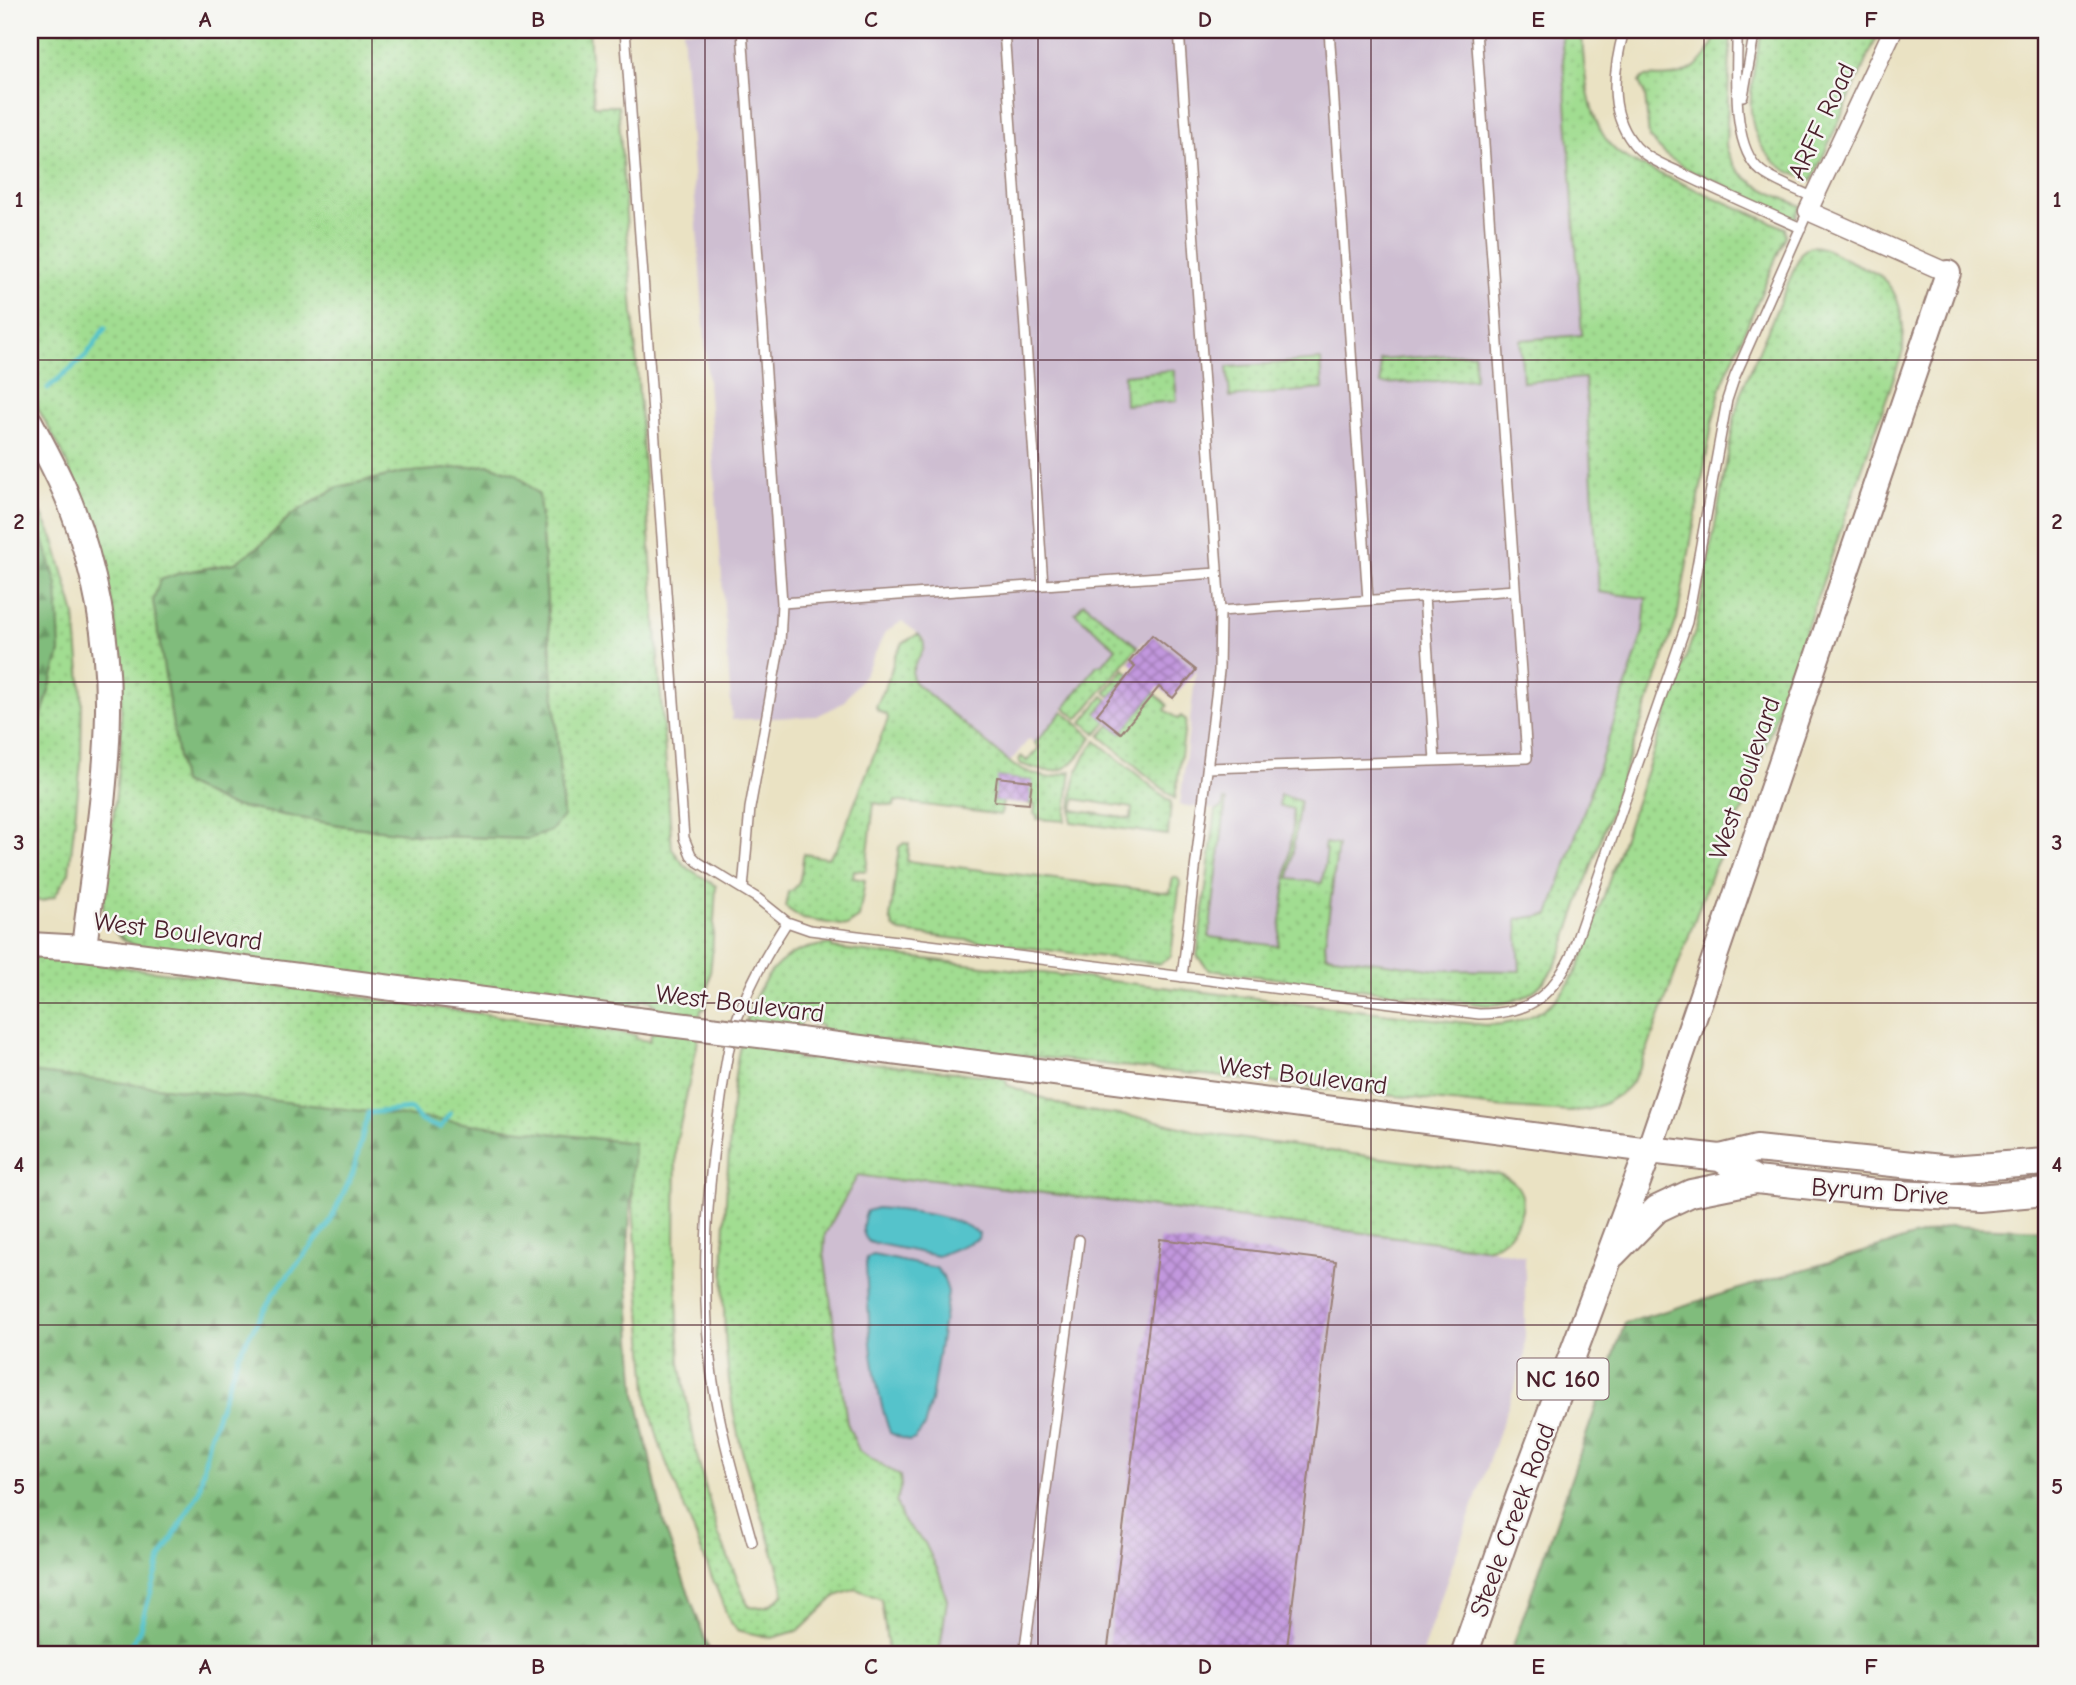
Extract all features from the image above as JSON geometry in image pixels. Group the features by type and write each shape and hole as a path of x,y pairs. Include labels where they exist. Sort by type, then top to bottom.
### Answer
{"main road":[{"name":"Byrum Drive","path":"1648,1150 1720,1158 1756,1149 1951,1170 2046,1163"},
{"name":"Steele Creek Road","path":"1464,1655 1648,1150"},
{"name":"Byrum Drive","path":"1720,1158 1756,1180 1877,1193 1978,1198 2046,1192"},
{"path":"1607,1261 1657,1209 1691,1193 1756,1180"}],"street":[{"name":"ARFF Road","path":"1893,30 1811,204 1948,273"},
{"name":"West Boulevard","path":"30,945 84,948 1648,1150 1948,273"},
{"path":"30,422 69,503 87,555 107,675 106,755 84,948"}],"lane":[{"path":"625,30 683,828 687,846 698,862 743,889 787,922 810,930 1479,1014 1503,1014 1526,1007 1545,995 1560,979 1576,944 1687,622 1731,388 1811,204 1760,171 1744,147 1739,118 1737,30"},
{"path":"742,30 782,603 780,643 750,808 743,889"},
{"path":"1004,30 1043,585"},
{"path":"1179,30 1220,611 1219,671 1182,977"},
{"path":"1329,30 1368,600"},
{"path":"1208,768 1527,758 1476,30"},
{"path":"1624,30 1615,61 1615,99 1623,128 1634,146 1658,161 1801,228"},
{"path":"1739,118 1755,30"},
{"path":"782,603 1217,573"},
{"path":"1220,611 1515,590"},
{"path":"1424,597 1435,761"},
{"path":"752,1542 729,1461 712,1376 706,1230 713,1146 728,1052 750,991 771,947 787,922"},
{"path":"1024,1655 1079,1240"}],"shaded area":[{"path":"683,30 1560,30 1599,592 1647,597 1643,632 1549,916 1517,919 1520,971 1437,970 1326,955 1327,849 1323,883 1289,879 1300,801 1281,796 1279,806 1293,809 1293,824 1278,947 1209,937 1226,801 1224,800 1222,808 1218,810 1180,805 1196,670 1153,635 1138,647 1084,603 1075,614 1117,648 1103,664 1097,665 1080,686 1080,690 1035,743 1029,739 1010,762 914,682 911,673 924,650 924,639 902,621 886,632 864,675 843,703 817,716 732,720"},
{"path":"858,1175 898,1181 924,1178 1484,1248 1525,1256 1525,1357 1421,1655 915,1655 925,1543 903,1521 896,1502 901,1486 900,1476 859,1451 847,1423 824,1252 825,1234"}],"green space":[{"path":"30,30 589,30 594,106 618,106 672,849 685,866 716,886 706,1008 701,1010 697,1046 676,1144 675,1252 680,1362 696,1452 718,1533 749,1607 765,1607 784,1593 743,1456 733,1409 724,1312 724,1247 732,1108 741,1039 755,998 772,971 794,953 832,944 832,948 1484,1025 1518,1021 1532,1016 1556,999 1566,988 1582,959 1697,625 1741,392 1801,253 1810,246 1821,247 1880,276 1898,301 1903,331 1903,351 1745,805 1712,872 1648,1048 1633,1081 1623,1092 1606,1103 1572,1112 1506,1108 882,1040 820,1029 821,1025 812,1024 812,1020 801,1020 797,1059 808,1060 808,1056 1000,1077 1006,1080 1007,1085 1073,1109 1150,1119 1204,1133 1499,1174 1513,1182 1521,1193 1522,1209 1516,1225 1499,1243 1484,1248 924,1178 898,1181 858,1175 825,1234 824,1252 847,1423 859,1451 900,1476 901,1486 896,1502 903,1521 925,1543 939,1573 947,1600 939,1655 886,1655 887,1642 881,1599 856,1589 836,1596 800,1630 772,1638 737,1630 729,1620 661,1449 648,1403 632,1193 625,1156 30,1119 30,956 286,987 636,1035 636,1039 650,1041 656,1005 652,1004 652,1001 641,999 640,1003 632,1002 631,1007 583,1002 136,946 119,935 110,926 103,907 121,748 121,680 114,614 90,520 62,452 30,394","holes":["489,465 539,495 563,815 551,831 528,839 432,836 345,826 228,805 180,573 235,563 262,544 291,515 338,487 402,473"]},
{"path":"1561,30 1582,30 1585,76 1592,109 1605,138 1617,152 1642,166 1785,228 1786,235 1722,384 1677,619 1561,954 1548,976 1532,992 1512,1001 1487,1005 1209,970 1197,956 1216,810 1222,808 1224,800 1209,937 1278,946 1293,824 1293,809 1279,806 1280,795 1300,801 1289,879 1322,883 1327,850 1324,849 1325,843 1338,845 1325,943 1326,955 1437,970 1520,971 1517,919 1549,915 1643,632 1646,598 1599,592 1585,378 1523,382 1520,340 1582,335"},
{"path":"1717,30 1731,30 1726,145 1730,157 1745,177 1755,184 1801,206 1795,219 1699,173 1698,175 1668,157 1649,138 1645,94 1639,82 1642,78 1667,77 1695,67 1707,54"},
{"path":"1762,30 1880,30 1812,181 1789,172 1770,157 1759,142 1753,124 1751,87"},
{"path":"1474,353 1475,379 1381,384 1380,360"},
{"path":"1321,360 1323,389 1230,397 1227,367"},
{"path":"1174,370 1177,401 1125,405 1124,375"},
{"path":"489,465 517,474 539,495 563,816 551,831 528,839 432,836 345,826 228,805 182,783 153,601 160,580 180,573 235,563 262,544 291,515 338,487 402,473"},
{"path":"30,490 54,540 75,615 82,695 81,763 69,873 55,896 42,901 30,900 30,756 60,652 39,527 30,524"},
{"path":"30,524 39,526 57,585 60,652 30,756"},
{"path":"1084,603 1138,647 1078,719 1065,708 1097,665 1103,664 1116,648 1075,613"},
{"path":"918,634 924,646 913,669 914,682 1014,766 1050,778 1071,771 1065,821 1037,819 1034,814 1035,805 1029,804 1031,781 998,777 994,800 1003,801 1001,815 895,801 894,806 874,803 866,871 854,870 853,878 865,880 859,918 847,926 803,919 785,907 788,892 797,886 804,854 827,858 837,848 888,719 887,715 876,707 895,656 903,643"},
{"path":"1124,669 1130,674 1111,697 1105,692"},
{"path":"1154,693 1168,705 1165,710 1178,719 1181,716 1186,720 1175,799 1100,736 1110,725 1121,733"},
{"path":"1103,696 1108,700 1097,713 1107,722 1097,734 1082,722"},
{"path":"1063,711 1092,737 1077,758 1063,769 1055,771 1034,769 1021,764 1021,756 1027,761 1039,748 1035,743"},
{"path":"1096,741 1171,802 1168,835 1071,822 1075,779","holes":["1075,799 1132,808 1131,819 1073,810"]},
{"path":"904,843 909,844 907,861 1170,893 1173,877 1177,877 1180,882 1171,956 1160,964 901,932 894,928 890,919 899,847"},
{"path":"30,1072 634,1143 627,1269 636,1394 665,1528 709,1650 757,1655 30,1655"},
{"path":"1950,1226 2046,1230 2046,1655 1510,1655 1625,1323"}],"water":[{"path":"877,1208 944,1218 969,1227 979,1234 978,1239 938,1256 869,1242 863,1231 864,1219 867,1211"},
{"path":"873,1255 936,1268 943,1276 948,1292 931,1401 924,1427 915,1439 909,1441 890,1433 878,1391 868,1308 866,1264 867,1258"}],"building":[{"path":"1152,635 1196,670 1173,698 1159,687 1121,733 1097,714 1135,667 1129,662"},
{"path":"997,777 1032,781 1029,804 994,801"},
{"path":"1160,1239 1336,1261 1286,1655 1107,1655"}],"waterway":[{"path":"48,388 87,355 105,328"},
{"path":"125,1655 139,1631 161,1558 199,1492 209,1439 239,1353 274,1293 328,1226 353,1173 368,1113 411,1109 421,1121 440,1128 450,1114"}]}
